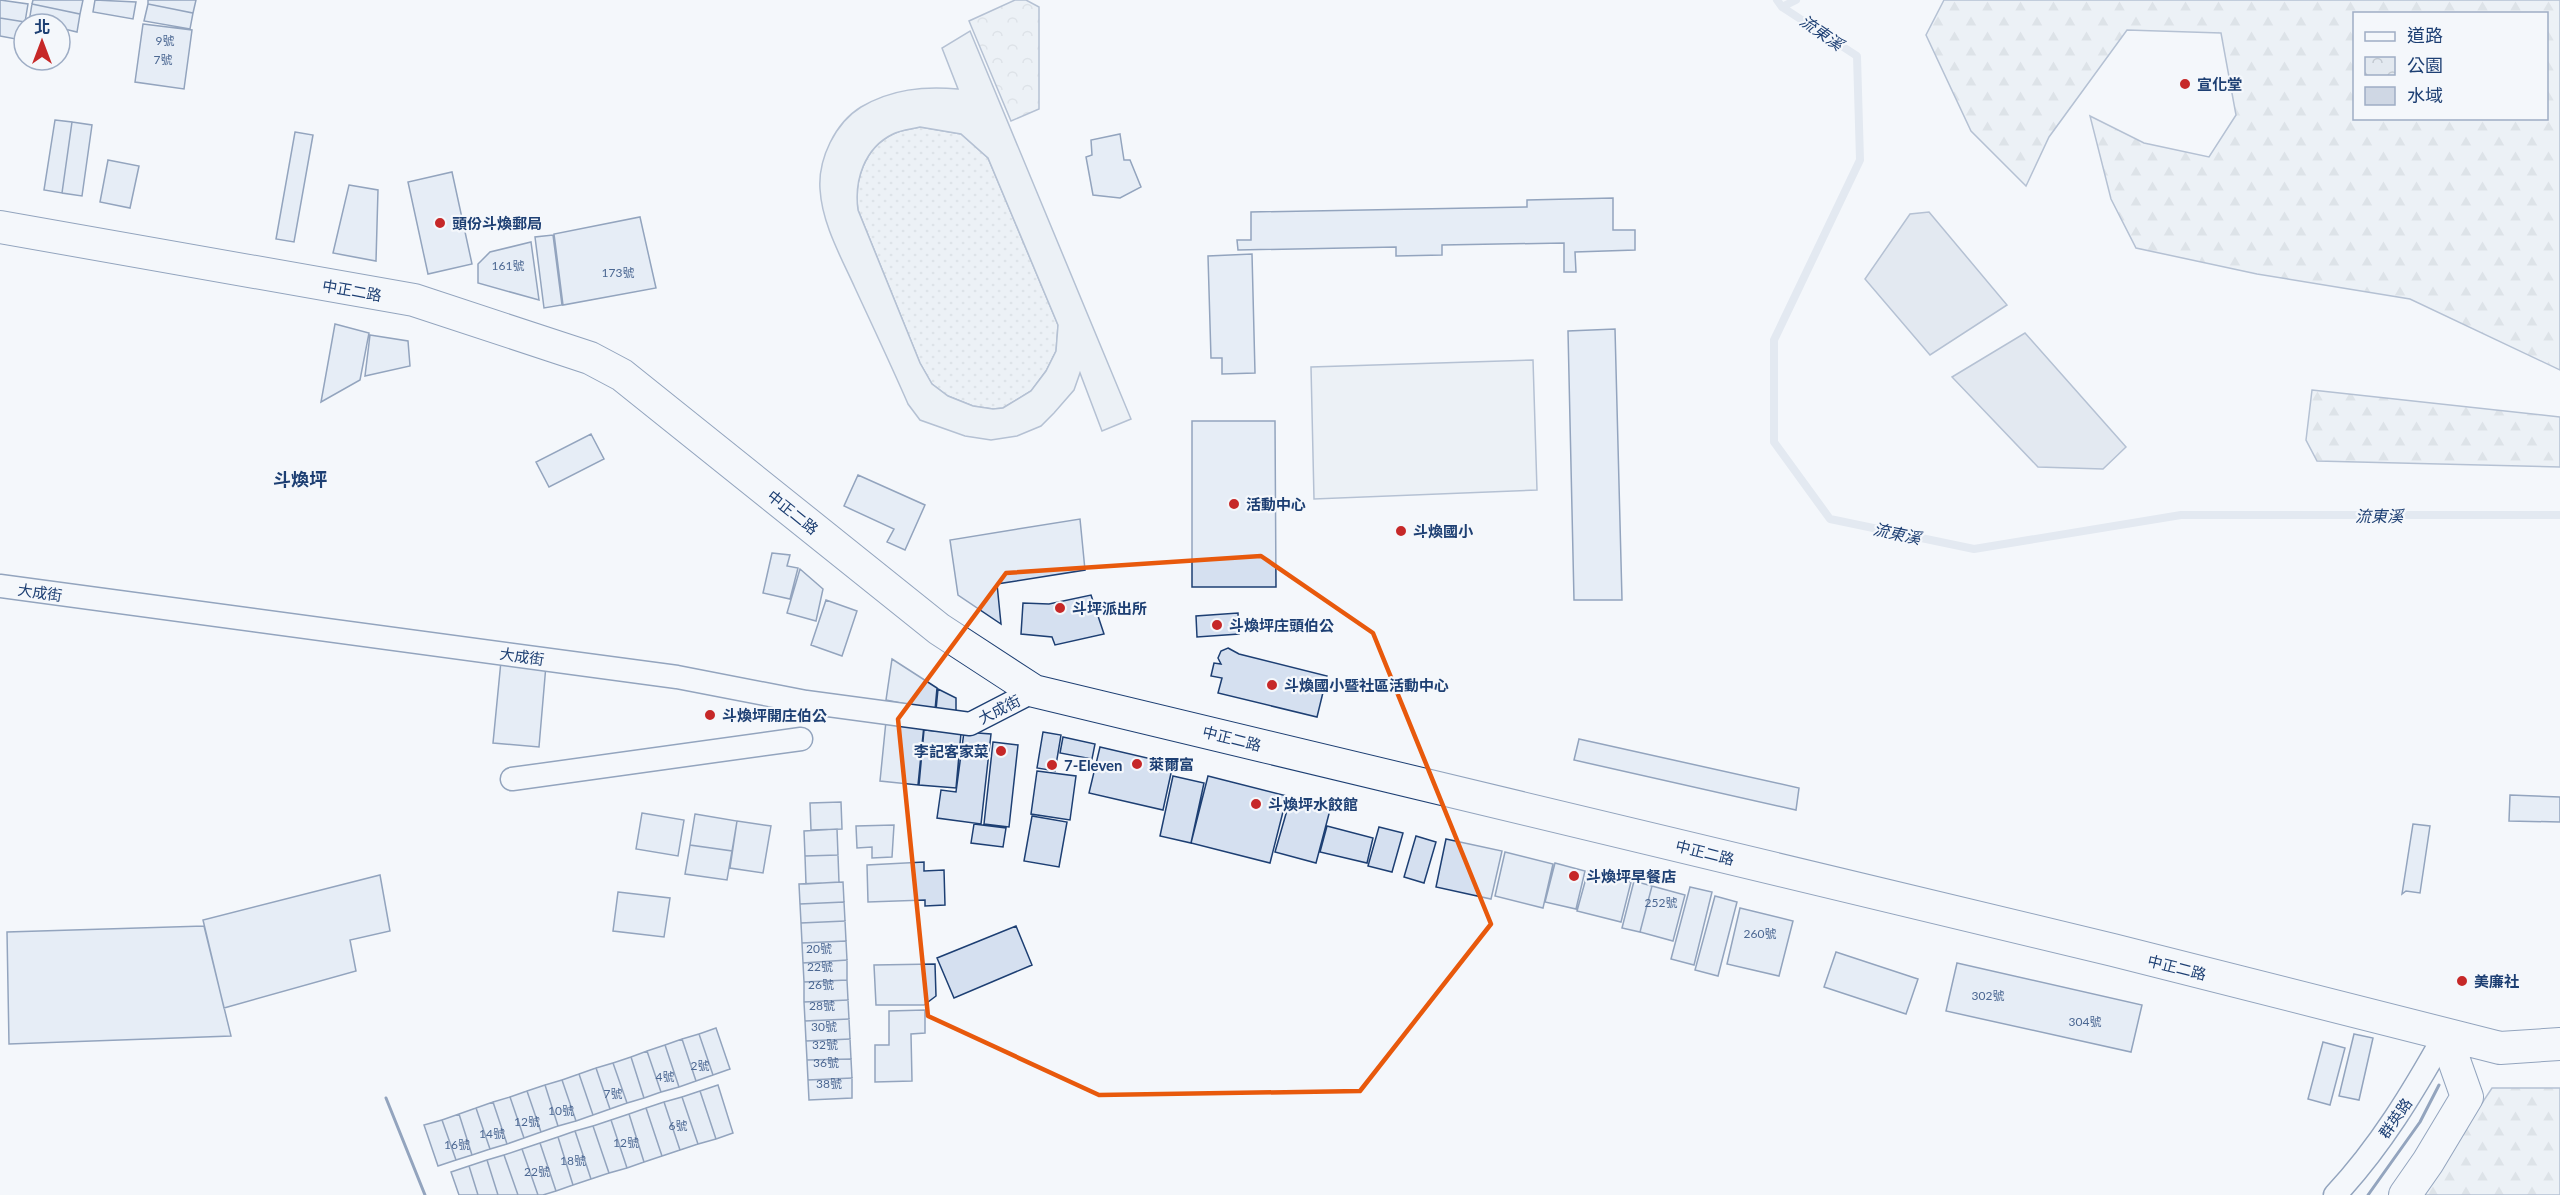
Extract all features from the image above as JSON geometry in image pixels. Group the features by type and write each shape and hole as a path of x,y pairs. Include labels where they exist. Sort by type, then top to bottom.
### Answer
{"main road":[{"name":"中正二路","path":"0,227 414,300 590,358 622,375 939,629 1034,691 2114,950 2500,1048 2560,1044"},
{"path":"2405,1195 2467,1097 2445,1035"}],"street":[{"name":"大成街","path":"0,586 677,677 806,702 970,724 1034,691"},
{"path":"512,779 801,739"},
{"name":"群英路","path":"2335,1195 2357,1172 2407,1102 2445,1035"}],"highlighted area":[{"path":"1261,556 1373,633 1491,924 1360,1091 1099,1095 928,1016 898,719 1006,573"}],"green space":[{"path":"1015,0 1026,0 1039,7 1039,109 1011,121 969,21"},
{"path":"1944,0 2560,0 2560,370 2410,299 2257,274 2136,248 2111,199 2090,116 2144,143 2209,157 2236,115 2221,33 2127,30 2049,137 2026,186 1971,131 1926,35"},
{"path":"970,31 1131,419 1102,431 1080,373 1074,390 1041,426 1017,436 991,440 965,436 920,420 908,404 833,240 824,215 820,178 825,154 836,132 843,122 861,107 884,96 908,90 958,89 942,48","holes":["920,127 961,134 988,158 1058,325 1056,351 1046,371 1031,391 1003,408 973,406 948,396 932,384 920,363 858,210 858,188 863,166 883,140 896,133"]},
{"path":"920,127 961,134 988,158 1058,325 1056,351 1046,371 1031,391 1003,408 973,406 948,396 932,384 920,363 858,210 860,177 868,157 883,140 896,133"},
{"path":"1533,360 1537,490 1314,499 1311,367"},
{"path":"2312,390 2560,417 2560,467 2317,461 2306,440"},
{"path":"2492,1088 2560,1088 2560,1195 2421,1195"}],"water":[{"path":"1929,212 2007,305 1930,355 1865,279 1910,214"},
{"path":"2025,333 2126,447 2103,469 2038,467 1952,377"}],"building":[{"path":"0,0 28,4 27,12 12,12 12,20 0,18"},
{"path":"33,0 83,0 80,14 32,4"},
{"path":"95,0 136,2 133,19 93,12"},
{"path":"148,0 196,0 193,13 148,4"},
{"path":"32,4 70,12 31,12"},
{"path":"148,4 193,13 190,29 144,21"},
{"path":"72,12 80,14 77,32 72,31"},
{"path":"0,18 12,20 12,38 0,36"},
{"path":"143,24 192,30 184,89 135,82"},
{"path":"55,120 72,122 62,193 44,190"},
{"path":"72,122 92,125 82,196 62,193"},
{"path":"295,132 313,135 294,242 276,239"},
{"path":"1120,134 1124,160 1130,160 1141,187 1120,198 1093,195 1086,157 1092,155 1091,140"},
{"path":"108,160 139,166 130,208 100,202"},
{"name":"頭份斗煥郵局","path":"452,172 472,264 428,274 408,182"},
{"path":"349,185 378,190 376,261 333,253"},
{"path":"1613,198 1613,230 1635,230 1635,250 1575,252 1576,272 1564,272 1564,243 1442,245 1442,255 1396,256 1396,247 1238,250 1237,240 1251,240 1251,212 1527,207 1527,200"},
{"path":"640,217 656,288 563,305 554,234"},
{"path":"553,235 562,305 544,308 535,237"},
{"path":"531,242 539,300 478,283 478,264 490,252"},
{"path":"1252,254 1255,373 1222,374 1222,358 1211,358 1208,256"},
{"path":"335,324 369,333 360,380 321,402"},
{"path":"1615,329 1622,600 1574,600 1568,331"},
{"path":"370,335 408,341 410,366 365,376"},
{"name":"活動中心","path":"1192,421 1275,421 1276,587 1192,587"},
{"path":"591,434 604,459 549,487 536,462"},
{"path":"858,475 925,505 905,550 887,542 894,529 844,506"},
{"path":"1080,519 1085,570 997,584 1001,624 958,595 950,540"},
{"path":"772,553 790,555 787,566 798,568 790,599 763,593"},
{"path":"800,569 823,589 816,621 787,613"},
{"path":"1091,595 1104,634 1055,645 1052,637 1021,634 1023,603 1049,604"},
{"path":"826,600 857,611 842,656 811,645"},
{"name":"斗煥坪庄頭伯公","path":"1238,613 1239,634 1197,637 1196,616"},
{"name":"斗煥國小暨社區活動中心","path":"1228,648 1239,654 1327,676 1317,717 1218,693 1222,678 1211,676 1214,663 1221,664 1218,658 1221,651"},
{"path":"892,659 937,688 935,710 886,700"},
{"path":"501,661 546,665 539,747 493,743"},
{"path":"938,689 956,698 956,712 936,710"},
{"path":"886,721 924,725 918,785 880,781"},
{"path":"924,730 961,733 956,788 919,785"},
{"path":"964,732 991,734 981,824 937,818 941,790 956,792"},
{"path":"1043,732 1061,735 1055,771 1037,768"},
{"path":"1063,737 1095,744 1092,759 1060,753"},
{"path":"1579,739 1799,788 1796,810 1574,760"},
{"path":"993,742 1018,745 1009,827 984,824"},
{"path":"1100,747 1173,764 1163,810 1089,793"},
{"path":"1037,771 1076,776 1070,820 1031,814"},
{"path":"1173,776 1204,783 1191,843 1160,836"},
{"path":"1208,776 1287,796 1270,863 1191,843"},
{"path":"2510,795 2560,797 2560,822 2509,821"},
{"path":"1290,800 1330,810 1316,863 1275,852"},
{"path":"841,802 842,829 811,830 810,803"},
{"path":"642,813 684,820 678,856 636,849"},
{"path":"695,814 737,821 732,851 690,845"},
{"path":"1032,816 1067,822 1059,867 1024,861"},
{"path":"737,821 771,826 763,873 730,868"},
{"path":"974,824 1006,828 1003,847 971,843"},
{"path":"2413,824 2430,826 2420,893 2406,891 2402,894"},
{"path":"894,825 892,857 872,858 872,847 857,848 856,826"},
{"path":"1327,826 1373,838 1367,863 1320,852"},
{"path":"1379,827 1403,833 1392,872 1368,866"},
{"path":"837,829 838,855 805,856 804,831"},
{"path":"1416,836 1436,842 1424,883 1404,877"},
{"path":"1446,839 1502,851 1491,899 1436,887"},
{"path":"690,845 732,851 727,880 685,874"},
{"path":"1505,852 1553,864 1543,908 1495,896"},
{"path":"838,855 839,882 806,884 805,856"},
{"path":"924,862 924,871 944,870 945,905 925,906 925,900 868,902 867,865"},
{"path":"1555,863 1585,871 1576,909 1545,902"},
{"path":"1588,871 1631,882 1621,922 1577,911"},
{"path":"380,875 390,931 350,940 356,971 224,1008 203,920"},
{"path":"1634,881 1652,886 1640,932 1622,928"},
{"path":"843,882 844,902 800,904 799,884"},
{"path":"1652,886 1685,895 1673,941 1640,932"},
{"path":"1690,887 1712,892 1694,965 1671,959"},
{"path":"618,892 670,898 664,937 613,931"},
{"path":"1715,896 1737,902 1718,976 1695,970"},
{"path":"844,902 845,921 801,923 800,904"},
{"path":"1740,908 1793,921 1779,976 1727,964"},
{"path":"845,921 846,941 802,943 801,923"},
{"path":"204,926 231,1036 9,1044 7,932"},
{"path":"1016,926 1032,965 954,998 937,958"},
{"path":"846,941 847,960 803,963 802,943"},
{"path":"1836,952 1918,979 1906,1014 1824,987"},
{"path":"847,960 847,980 804,982 803,963"},
{"path":"1957,963 2142,1005 2131,1052 1946,1011"},
{"path":"935,964 936,996 924,1005 876,1005 874,965"},
{"path":"847,980 848,1000 804,1002 804,982"},
{"path":"848,1000 849,1019 805,1021 804,1002"},
{"path":"925,1010 925,1033 911,1034 912,1081 875,1082 875,1045 889,1045 889,1011"},
{"path":"849,1019 850,1039 806,1041 805,1021"},
{"path":"716,1028 730,1069 713,1075 699,1034"},
{"path":"699,1034 713,1075 696,1081 682,1039"},
{"path":"2354,1034 2373,1038 2359,1100 2339,1096"},
{"path":"682,1039 696,1081 679,1087 665,1045"},
{"path":"850,1039 851,1059 807,1060 806,1041"},
{"path":"2323,1042 2345,1048 2330,1105 2308,1099"},
{"path":"665,1045 679,1087 661,1092 647,1051"},
{"path":"647,1051 661,1092 644,1098 631,1057"},
{"path":"631,1057 644,1098 627,1103 613,1063"},
{"path":"851,1059 852,1078 808,1080 807,1060"},
{"path":"613,1063 627,1103 610,1109 596,1068"},
{"path":"596,1068 610,1109 593,1115 579,1074"},
{"path":"579,1074 593,1115 576,1121 562,1080"},
{"path":"852,1078 852,1098 809,1100 808,1080"},
{"path":"562,1080 576,1121 558,1126 545,1085"},
{"path":"545,1085 558,1126 541,1132 527,1091"},
{"path":"718,1085 733,1133 716,1139 700,1091"},
{"path":"527,1091 541,1132 524,1138 510,1097"},
{"path":"700,1091 716,1139 698,1144 682,1097"},
{"path":"510,1097 524,1138 507,1144 493,1102"},
{"path":"682,1097 698,1144 680,1150 664,1102"},
{"path":"493,1102 507,1144 490,1149 476,1108"},
{"path":"664,1102 680,1150 662,1156 646,1108"},
{"path":"476,1108 490,1149 472,1155 459,1114"},
{"path":"646,1108 662,1156 644,1162 629,1114"},
{"path":"459,1114 472,1155 456,1160 442,1120"},
{"path":"629,1114 644,1162 627,1168 611,1120"},
{"path":"442,1120 456,1160 438,1166 424,1125"},
{"path":"611,1120 627,1168 609,1173 593,1126"},
{"path":"593,1126 609,1173 591,1179 575,1131"},
{"path":"575,1131 591,1179 573,1185 558,1137"},
{"path":"558,1137 573,1185 556,1191 540,1143"},
{"path":"540,1143 556,1191 543,1195 538,1195 522,1149"},
{"path":"522,1149 538,1195 518,1195 504,1155"},
{"path":"504,1155 518,1195 498,1195 487,1160"},
{"path":"487,1160 498,1195 478,1195 469,1166"},
{"path":"469,1166 478,1195 459,1195 451,1172"}],"waterway":[{"name":"流東溪","path":"1777,0 1782,7 1857,56 1860,160 1774,340 1774,442 1830,519 1974,549 2181,515 2560,515"},
{"path":"1782,7 1796,0"}],"wall":[{"path":"2368,1195 2420,1122 2439,1085"},
{"path":"386,1098 425,1195"}],"place":[{"name":"宣化堂","path":"2185,84"},
{"name":"頭份斗煥郵局","path":"440,223"},
{"name":"活動中心","path":"1234,504"},
{"name":"斗煥國小","path":"1401,531"},
{"name":"斗坪派出所","path":"1060,608"},
{"name":"斗煥坪庄頭伯公","path":"1217,625"},
{"name":"斗煥國小暨社區活動中心","path":"1272,685"},
{"name":"斗煥坪開庄伯公","path":"710,715"},
{"name":"李記客家菜","path":"1001,751"},
{"name":"萊爾富","path":"1137,764"},
{"name":"7-Eleven","path":"1052,765"},
{"name":"斗煥坪水餃館","path":"1256,804"},
{"name":"斗煥坪早餐店","path":"1574,876"},
{"name":"美廉社","path":"2462,981"}],"district":[{"name":"斗煥坪","path":"300,479"}]}
